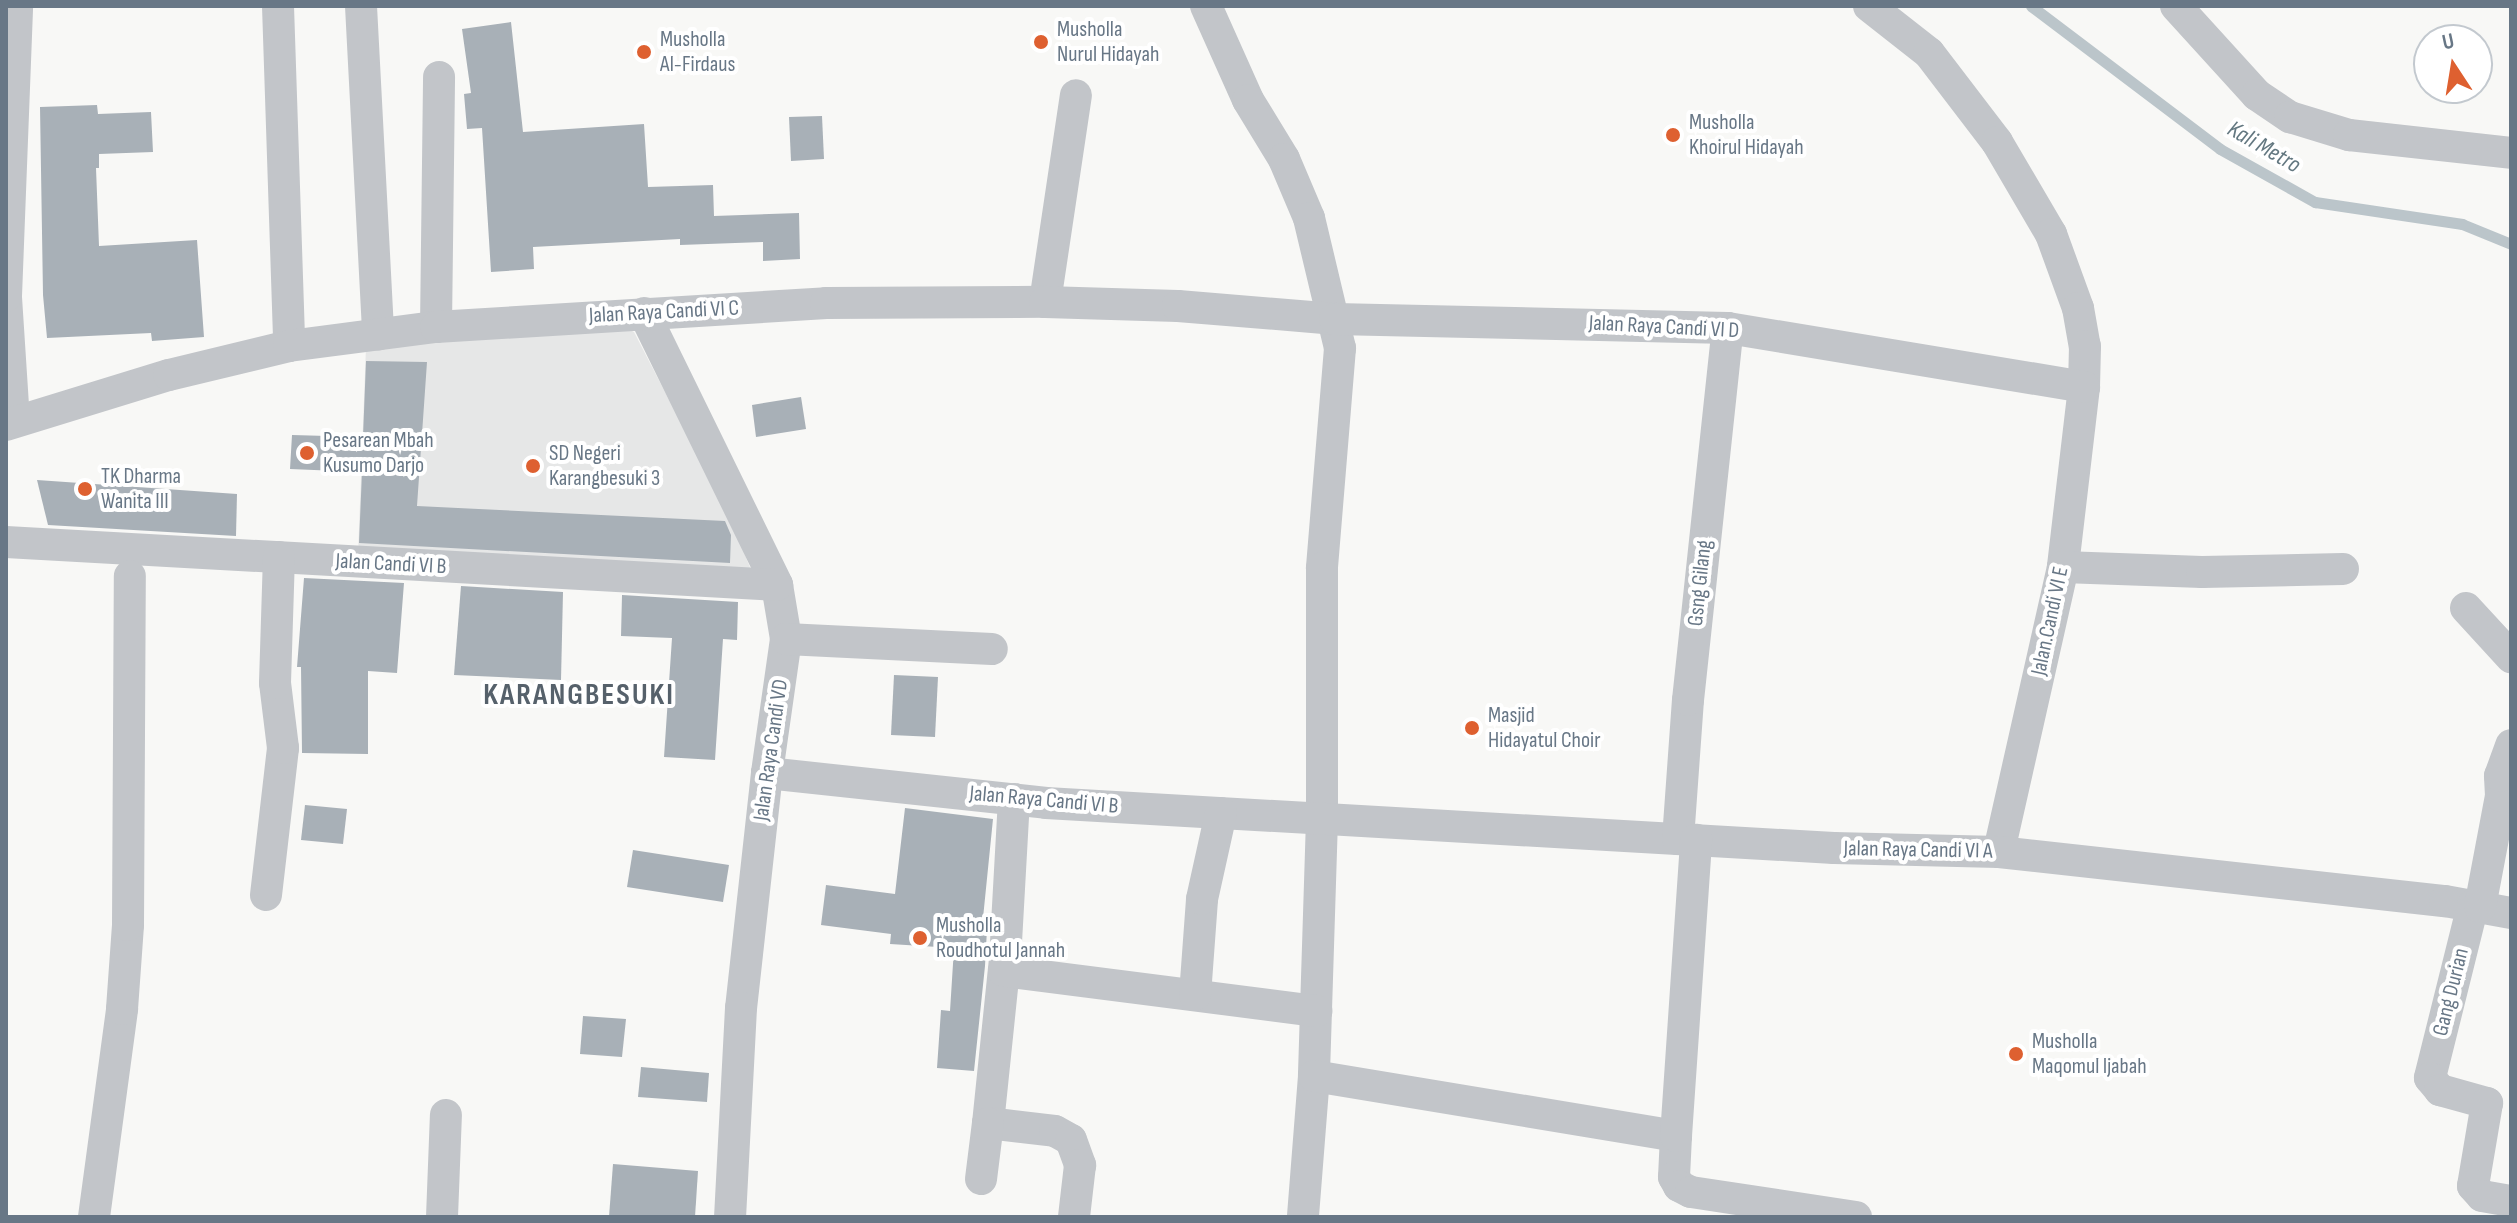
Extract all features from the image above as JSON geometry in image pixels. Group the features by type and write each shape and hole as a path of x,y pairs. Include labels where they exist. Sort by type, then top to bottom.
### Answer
{"street":[{"path":"10,423 6,296 17,6"},
{"path":"278,6 289,346"},
{"path":"361,6 378,335"},
{"path":"1206,6 1248,100 1284,159 1309,218 1340,348 1322,568 1322,819 1314,1076 1303,1217"},
{"name":"Jalan.Candi VI E","path":"1869,6 1929,53 1997,142 2051,234 2078,308 2085,346 2084,387 2063,567 1999,852"},
{"path":"2176,6 2257,95 2290,117 2349,135 2511,153"},
{"path":"436,327 439,77"},
{"path":"1045,302 1076,95"},
{"name":"Jalan Raya Candi VI C","path":"10,423 169,375 289,346 436,327 826,303 1045,302 1178,306 1335,319"},
{"name":"Jalan Raya Candi VD","path":"644,313 777,585 786,639 767,773 741,1008 730,1217"},
{"name":"Jalan Raya Candi VI D","path":"1335,319 1728,328 2084,387"},
{"name":"Gsng Gilang","path":"1728,328 1688,700 1687,839 1674,1177 1679,1186 1691,1192 1856,1217"},
{"name":"Jalan Candi VI B","path":"6,542 777,585"},
{"path":"266,895 283,748 275,683 279,557"},
{"path":"2063,567 2202,572 2343,569"},
{"path":"94,1217 122,1009 128,925 130,576"},
{"path":"2466,608 2511,657"},
{"path":"786,639 992,649"},
{"name":"Gang Durian","path":"2511,745 2500,776 2501,796 2488,908 2430,1078 2440,1090 2487,1103 2473,1186 2482,1196 2511,1201"},
{"name":"Jalan Raya Candi VI B","path":"767,773 1014,799 1322,819"},
{"path":"981,1179 1004,971 1014,799"},
{"path":"1195,995 1202,899 1221,813"},
{"name":"Jalan Raya Candi VI A","path":"1322,819 1834,848 1999,852 2488,908"},
{"path":"1004,971 1316,1011"},
{"path":"1314,1076 1676,1136"},
{"path":"442,1217 446,1115"},
{"path":"988,1123 1055,1131 1071,1140 1080,1165 1074,1217"}],"shaded area":[{"name":"SD Negeri Karangbesuki 3","path":"623,327 634,332 732,522 751,570 358,555 366,347"}],"building":[{"path":"511,22 523,132 644,124 648,187 713,185 714,216 799,213 800,259 763,261 763,242 680,245 680,239 533,247 534,269 491,272 482,128 467,129 464,94 471,93 462,29"},
{"path":"97,105 98,114 151,112 153,152 99,154 99,168 96,168 99,246 197,240 204,337 152,341 151,333 47,338 43,295 40,107"},
{"path":"822,116 824,159 791,161 789,117"},
{"path":"366,361 427,362 417,506 725,521 731,535 730,563 359,543 362,472 290,469 292,435 363,437"},
{"path":"801,397 806,429 756,437 752,405"},
{"path":"37,480 237,494 236,536 48,525"},
{"path":"304,578 404,583 397,673 368,671 368,754 302,753 301,667 297,667"},
{"path":"461,586 563,592 561,680 454,675"},
{"path":"622,595 738,602 737,640 723,639 715,760 664,757 672,638 621,636"},
{"path":"894,675 938,677 935,737 891,735"},
{"path":"305,805 347,809 343,844 301,840"},
{"path":"905,808 993,819 982,928 987,929 985,966 974,1071 937,1068 941,1010 950,1011 954,948 890,944 891,934 821,925 826,885 895,894"},
{"path":"633,850 729,865 723,902 627,887"},
{"path":"583,1016 626,1019 622,1057 580,1054"},
{"path":"641,1067 709,1073 707,1102 638,1097"},
{"path":"613,1164 698,1171 695,1217 609,1217"}],"waterway":[{"name":"Kali Metro","path":"2031,6 2220,149 2315,202 2462,224 2511,244"}],"place":[{"name":"Musholla Nurul Hidayah","path":"1041,42"},
{"name":"Musholla Al-Firdaus","path":"644,52"},
{"name":"Musholla Khoirul Hidayah","path":"1673,135"},
{"name":"Pesarean Mbah Kusumo Darjo","path":"307,453"},
{"name":"SD Negeri Karangbesuki 3","path":"533,466"},
{"name":"TK Dharma Wanita III","path":"85,489"},
{"name":"Masjid Hidayatul Choir","path":"1472,728"},
{"name":"Musholla Roudhotul Jannah","path":"920,938"},
{"name":"Musholla Maqomul Ijabah","path":"2016,1054"}],"district":[{"name":"KARANGBESUKI","path":"579,695"}]}
